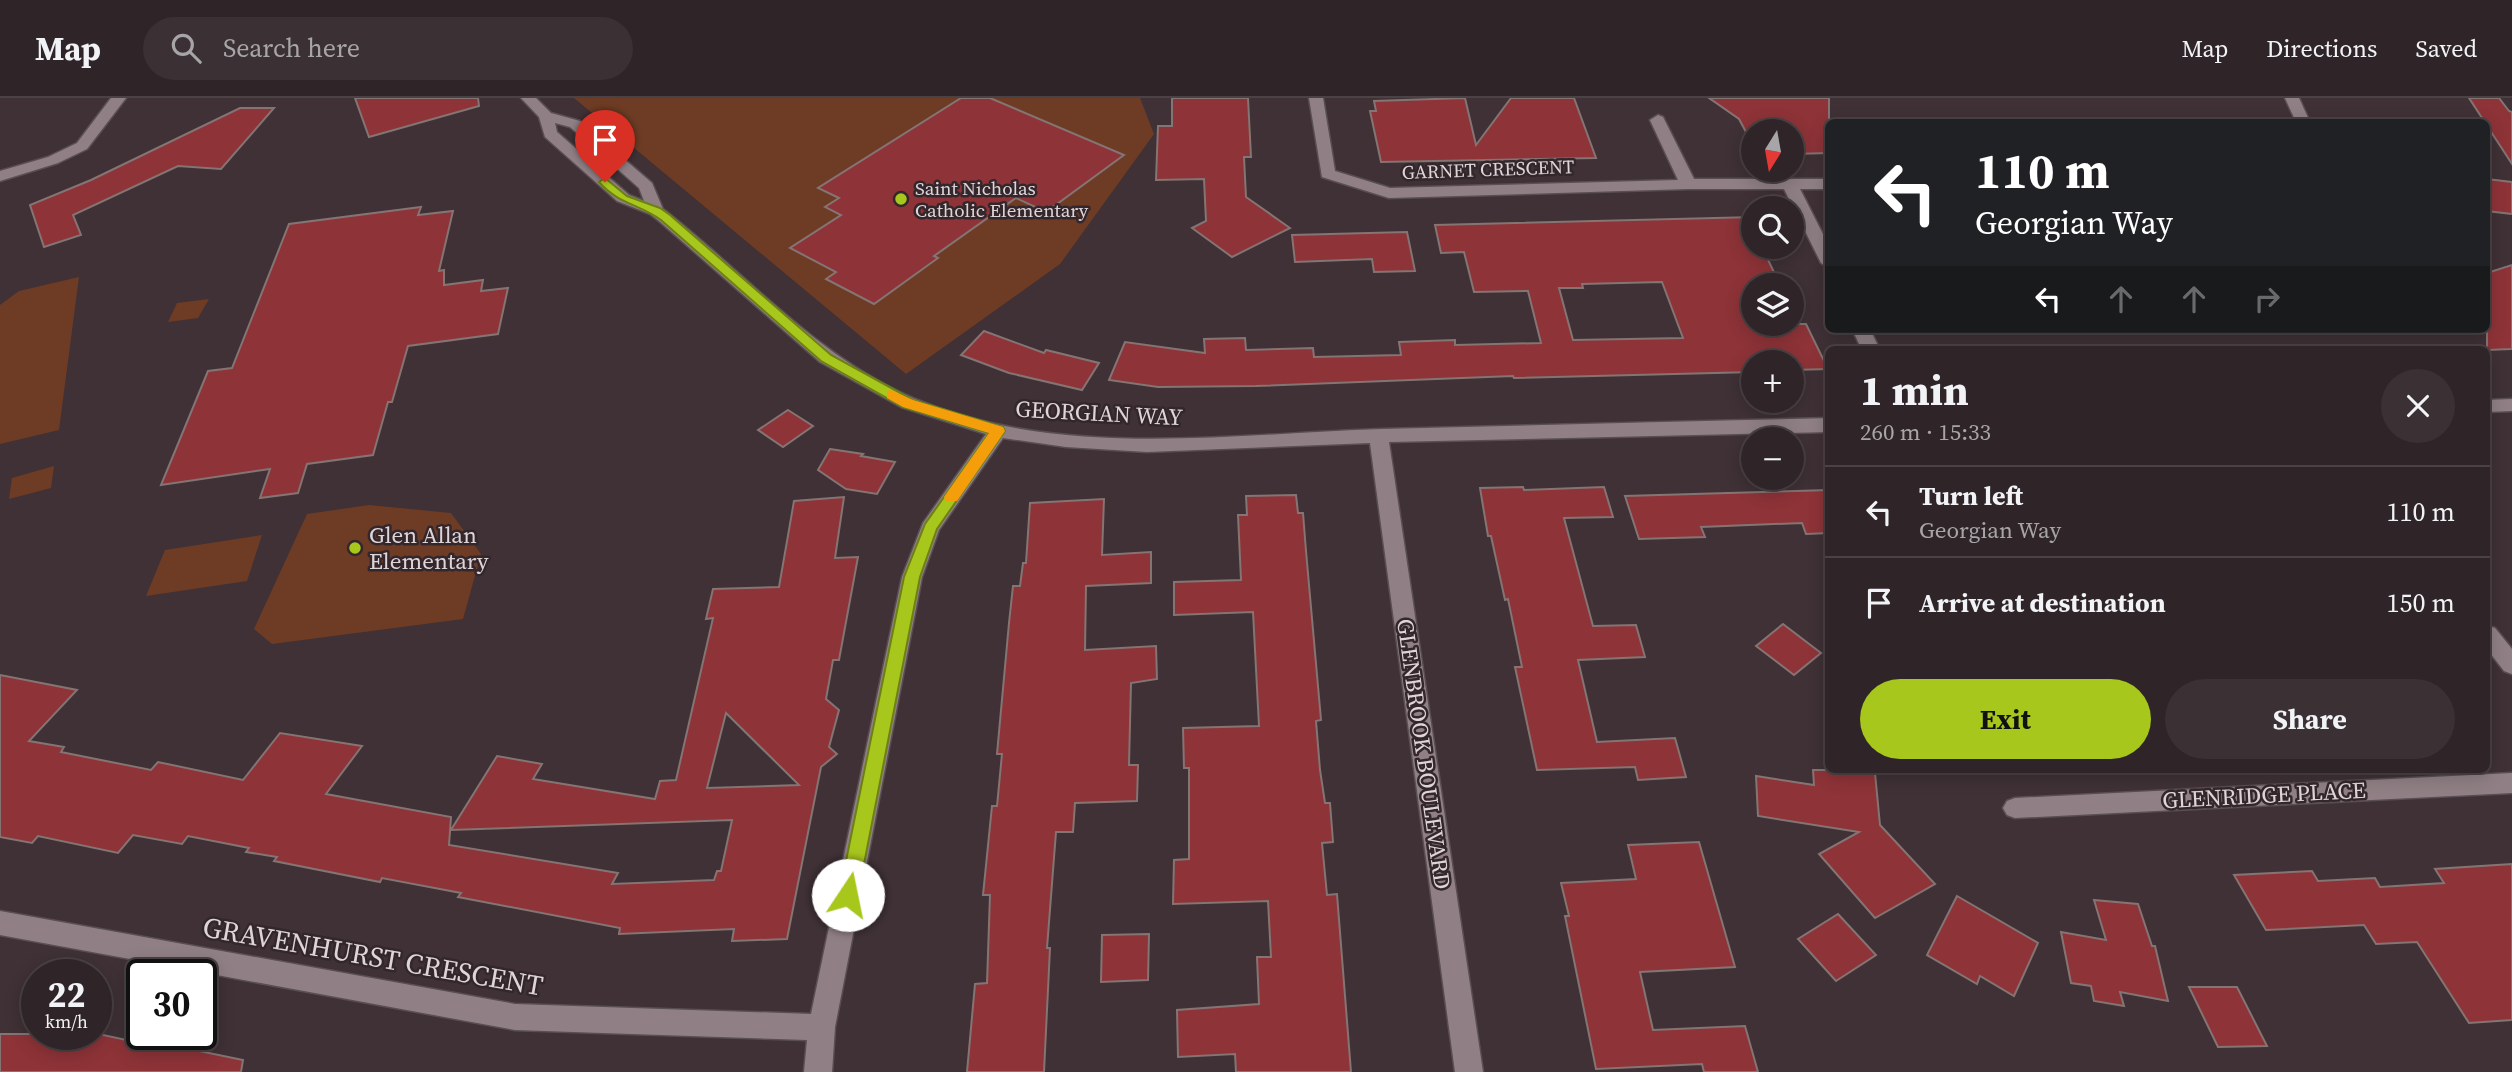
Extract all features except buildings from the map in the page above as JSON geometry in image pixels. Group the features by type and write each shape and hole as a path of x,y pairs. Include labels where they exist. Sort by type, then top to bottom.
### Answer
{"street":[{"path":"0,176 53,160 82,146 119,98"},
{"name":"GEORGIAN WAY","path":"528,98 546,117 550,134 623,198 656,211 826,358 908,403 998,431 1066,440 1147,445 1379,436 1825,425"},
{"name":"GARNET CRESCENT","path":"1316,98 1328,174 1390,193 1688,184 1825,184"},
{"path":"2292,98 2302,119"},
{"path":"1658,120 1688,184"},
{"path":"1790,185 1825,255"},
{"path":"2490,406 2512,405"},
{"path":"818,1072 822,1027 912,577 930,528 998,431"},
{"name":"GLENBROOK BOULEVARD","path":"1379,436 1469,1072"},
{"path":"2490,638 2512,666"},
{"name":"GLENRIDGE PLACE","path":"2015,808 2512,783"},
{"name":"GRAVENHURST CRESCENT","path":"0,923 515,1017 822,1027"}],"shaded area":[{"name":"Saint Nicholas Catholic Elementary","path":"574,98 1140,98 1154,134 1060,264 906,374"},
{"path":"79,277 59,430 0,444 0,305 19,291"},
{"path":"209,299 198,318 168,322 177,303"},
{"path":"54,466 51,488 9,499 12,478"},
{"path":"369,505 451,513 481,554 463,619 272,644 254,629 307,514"},
{"path":"262,535 247,581 146,596 165,550"}],"slow traffic":[{"path":"891,395 908,403 998,431 952,497"}],"place":[{"name":"Saint Nicholas Catholic Elementary","path":"901,199"},
{"name":"Glen Allan Elementary","path":"355,548"}],"route":[{"path":"605,182 623,198 656,211 665,218 826,358 908,403 998,431 930,528 912,577 848,895"}]}
